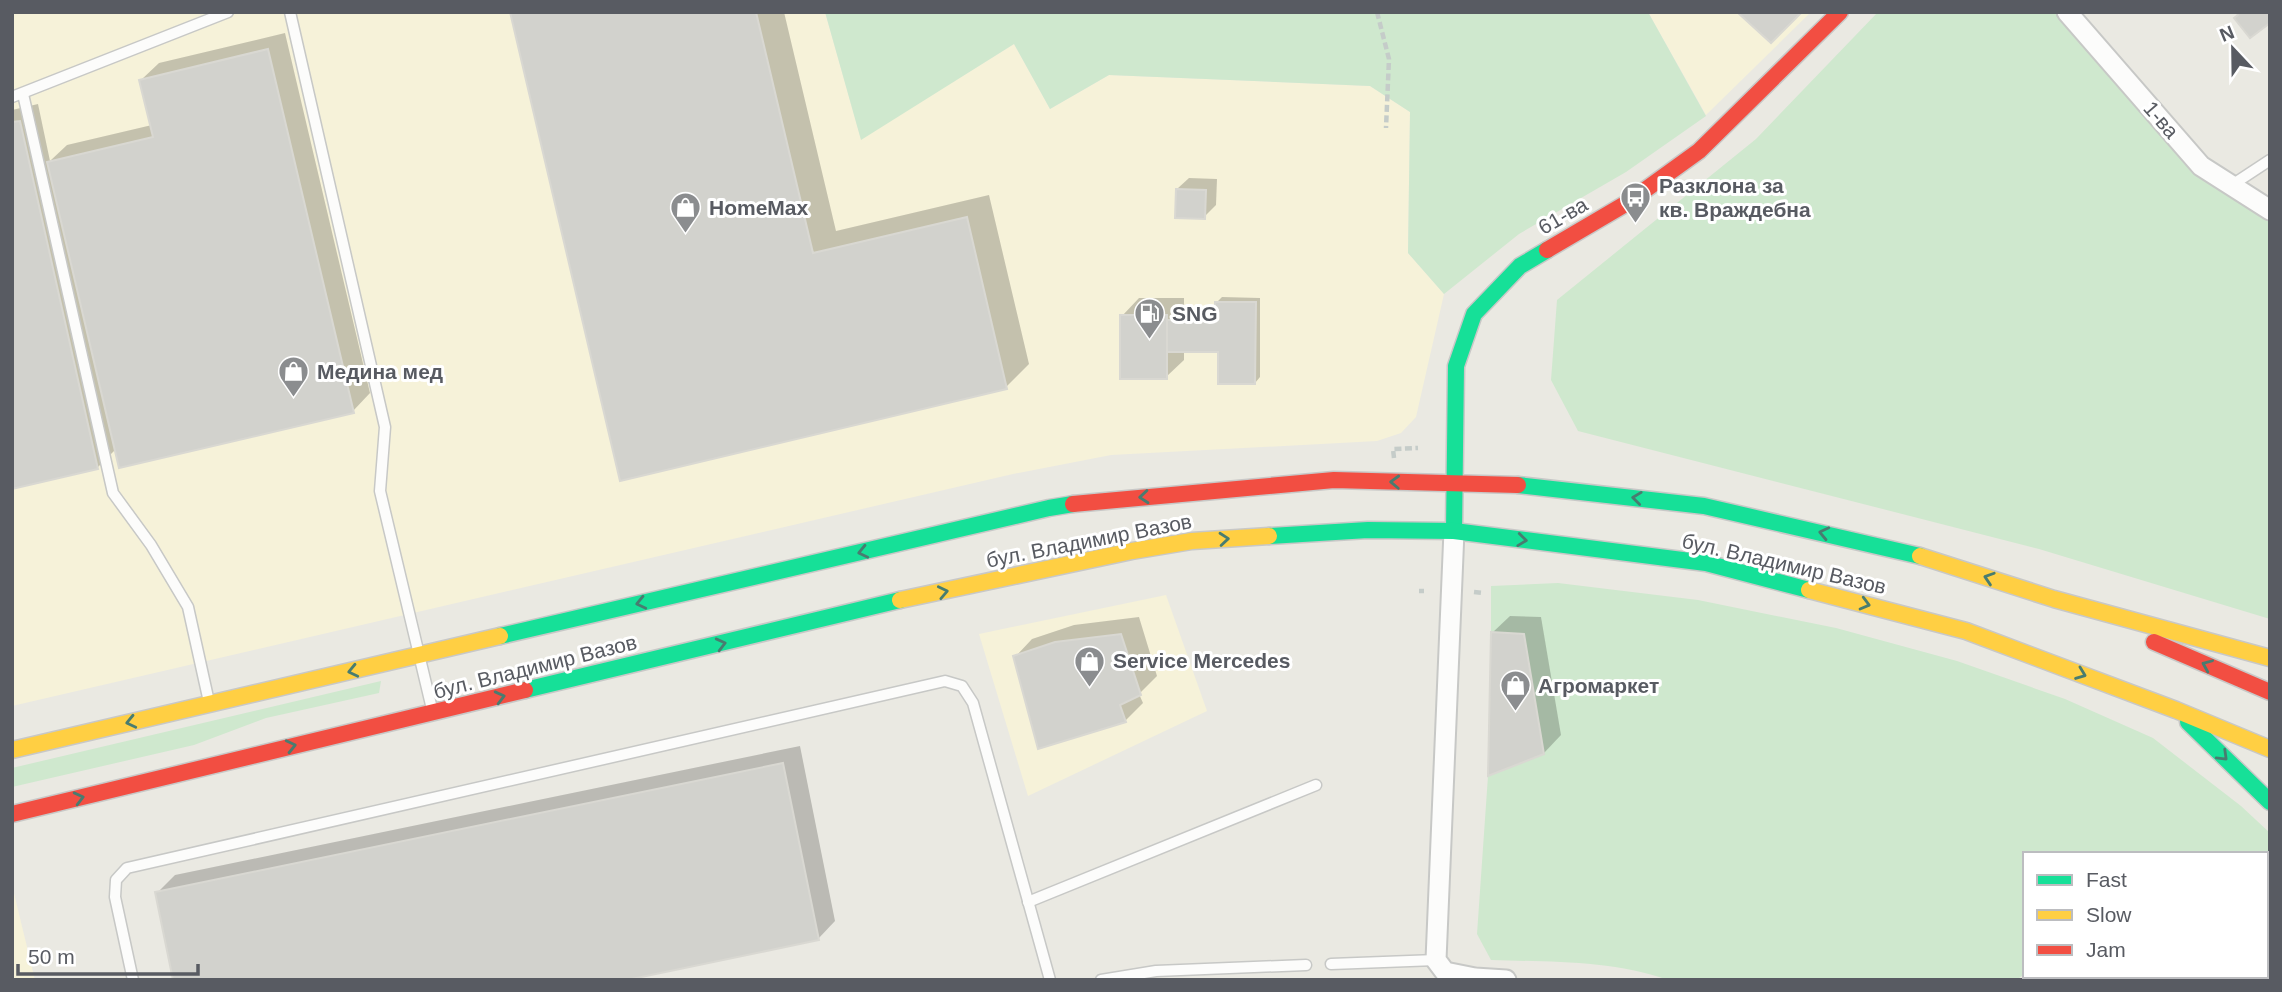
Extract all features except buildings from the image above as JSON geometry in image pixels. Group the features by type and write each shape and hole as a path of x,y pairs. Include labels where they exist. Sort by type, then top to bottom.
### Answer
{"main road":[{"name":"61-ва","path":"1454,531 1455,366 1474,314 1520,265 1627,203 1699,151 1840,12"},
{"name":"бул. Владимир Вазов","path":"12,750 1049,508 1092,501 1334,480 1533,485 1704,506 1914,554 2054,599"},
{"name":"бул. Владимир Вазов","path":"12,814 892,602 1132,551 1192,541 1368,530 1454,531 1706,563 1966,631 2270,749"},
{"path":"2054,599 2270,658"},
{"path":"2054,599 2270,692"},
{"path":"2175,710 2270,802"}],"street":[{"name":"1-ва","path":"2067,12 2201,166 2270,210"},
{"path":"1454,531 1436,960 1445,972 1506,980"}],"lane":[{"path":"210,704 188,607 151,545 113,493 18,95 228,12"},
{"path":"290,12 385,427 380,491 434,713"},
{"path":"2232,185 2270,160"},
{"path":"133,980 115,897 116,880 127,868 945,681 962,686 973,703 1050,980"},
{"path":"1028,902 1316,785"},
{"path":"1331,964 1436,960"},
{"path":"1103,980 1156,971 1306,965"}],"path":[{"path":"1377,12 1389,59 1386,128"},
{"path":"1393,449 1418,448"},
{"path":"1474,592 1483,593"}],"shaded area":[{"path":"12,12 825,12 861,139 1014,44 1050,109 1109,75 1370,86 1410,112 1408,253 1444,294 1416,417 1401,433 1377,441 1111,455 1013,474 12,706"},
{"path":"1648,12 1811,12 1706,115"},
{"path":"1166,595 1207,711 1028,796 979,634"},
{"path":"12,885 35,980 12,980"}],"green space":[{"path":"825,12 1648,12 1706,116 1626,172 1519,234 1444,294 1408,253 1410,112 1370,86 1109,75 1050,109 1014,44 861,140"},
{"path":"1878,12 2058,12 2186,158 2229,196 2270,222 2270,619 2039,549 1578,431 1551,380 1557,300 1756,139"},
{"path":"1558,583 1698,600 1836,628 1957,661 2065,699 2153,738 2241,806 2270,833 2270,980 2110,978 2268,978 2268,852 2023,852 2023,975 2016,980 1668,980 1603,965 1491,960 1477,934 1488,776 1544,754 1524,635 1491,632 1491,586"},
{"path":"381,681 379,693 266,718 194,745 12,787 12,768"}],"traffic: fast":[{"path":"1454,531 1456,366 1474,314 1520,266 1547,250"},
{"path":"1518,485 1704,506 1920,556"},
{"path":"500,636 1073,504"},
{"path":"1269,536 1368,530 1454,531 1706,563 1809,590"},
{"path":"525,690 900,600"},
{"path":"2188,722 2270,802"}],"traffic: slow":[{"path":"900,600 1132,551 1192,541 1269,536"},
{"path":"1920,556 2054,599 2270,658"},
{"path":"1809,590 1966,631 2176,710 2270,749"},
{"path":"12,750 500,636"}],"traffic: jam":[{"path":"1547,250 1627,203 1699,151 1840,12"},
{"path":"1073,504 1334,480 1518,485"},
{"path":"2154,642 2270,692"},
{"path":"12,814 525,690"}],"place":[{"name":"Разклона за кв. Враждебна","path":"1636,225"},
{"name":"HomeMax","path":"686,235"},
{"name":"SNG","path":"1149,341"},
{"name":"Медина мед","path":"294,399"},
{"name":"Service Mercedes","path":"1090,688"},
{"name":"Агромаркет","path":"1515,713"}]}
